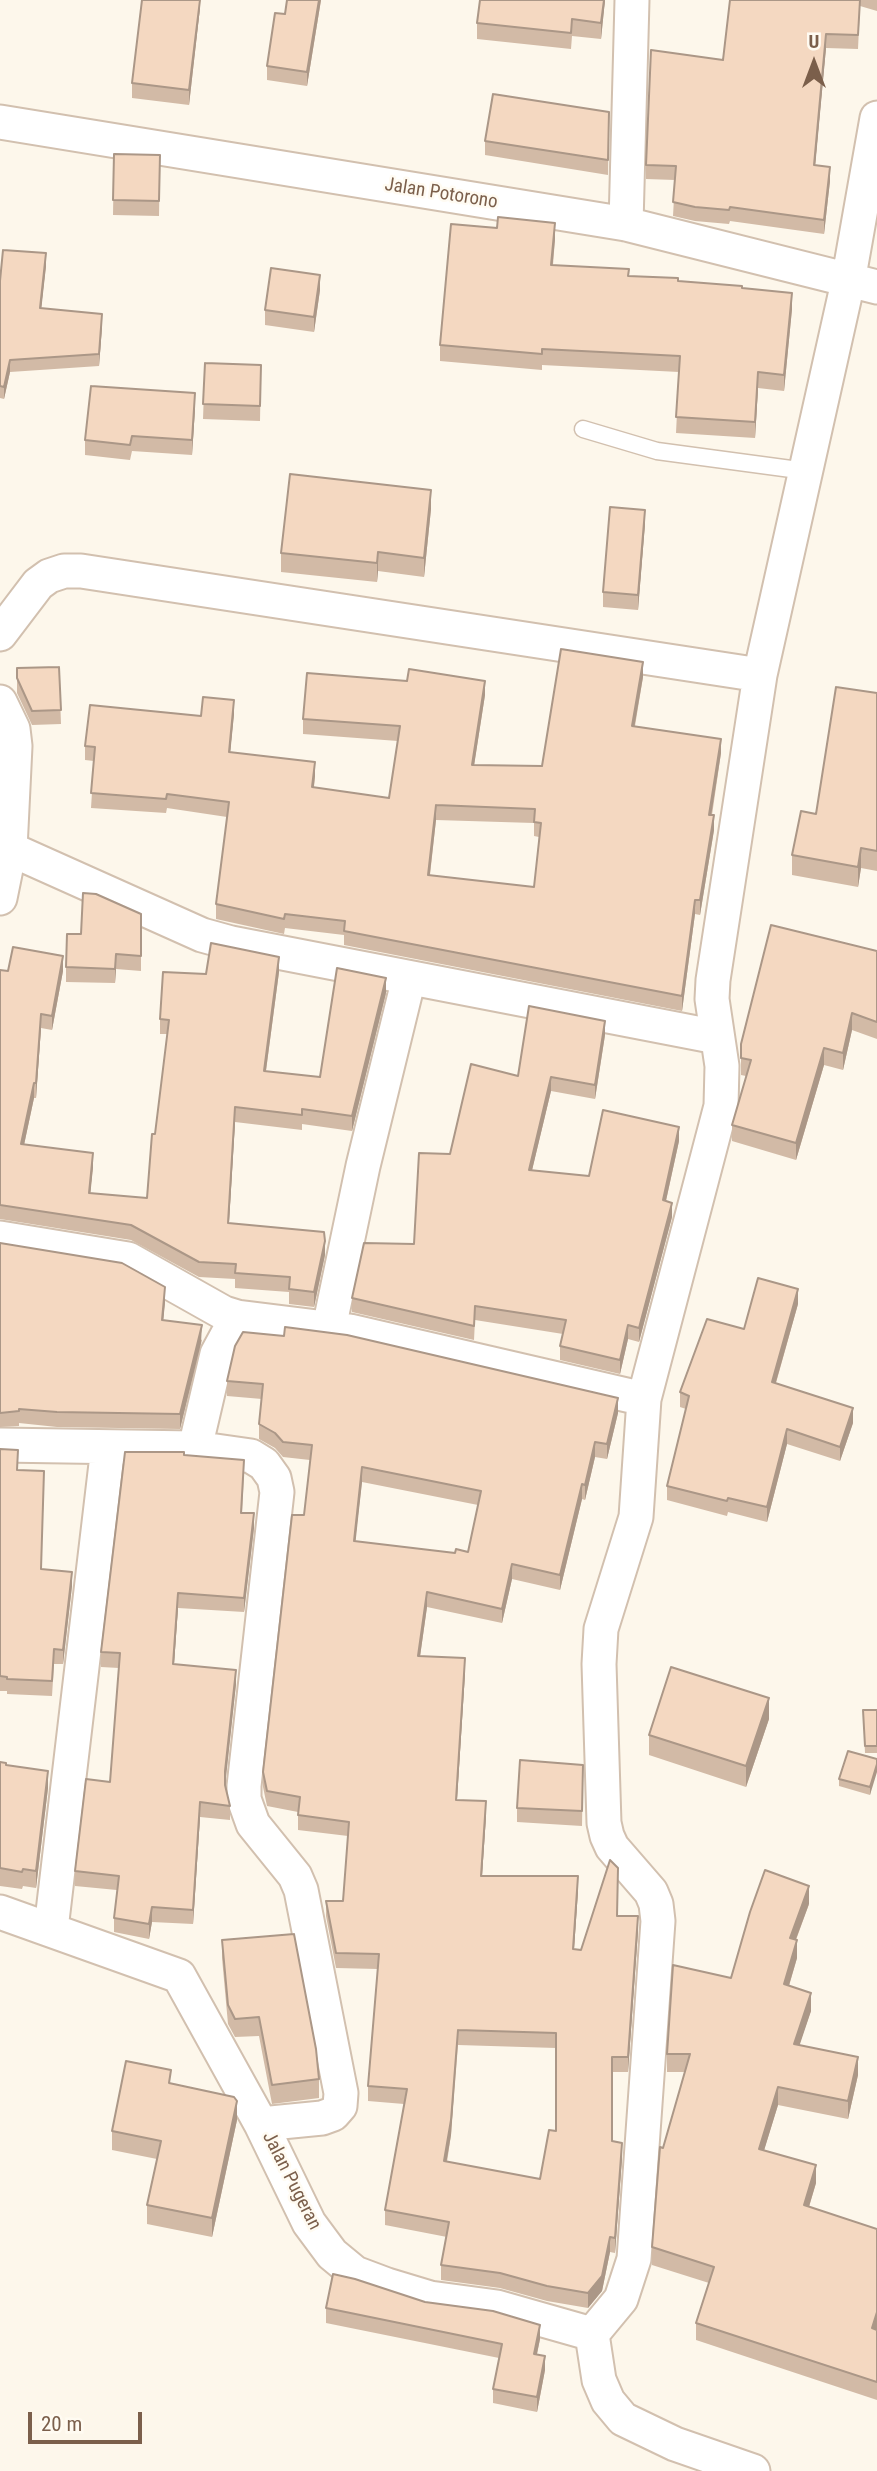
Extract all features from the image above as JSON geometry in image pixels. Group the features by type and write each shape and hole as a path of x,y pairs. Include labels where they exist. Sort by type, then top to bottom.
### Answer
{"street":[{"path":"626,223 632,0"},
{"path":"753,2471 675,2444 623,2419 608,2401 598,2380 592,2334 621,2299 634,2259 658,1921 651,1892 612,1847 604,1823 599,1664 601,1629 636,1517 645,1399 721,1105 722,1066 712,999 713,980 760,675 806,471 863,284 877,118"},
{"name":"Jalan Potorono","path":"0,122 626,223 863,284"},
{"path":"0,634 38,584 49,576 64,571 81,571 760,675"},
{"path":"0,702 13,729 15,746 10,849 0,898"},
{"path":"10,849 202,934 231,943 718,1037"},
{"path":"329,1328 363,1166 409,978"},
{"path":"0,1238 128,1259 224,1313 237,1317 329,1328 645,1399"},
{"path":"195,1448 217,1354 237,1317"},
{"path":"0,1446 195,1448 251,1456 264,1464 274,1478 277,1492 244,1800 253,1824 295,1876 301,1890 341,2094 340,2106 333,2114 322,2118 261,2124"},
{"path":"51,1929 108,1447"},
{"name":"Jalan Pugeran","path":"0,1912 179,1976 261,2124 309,2223 332,2254 355,2273 430,2298 497,2307 592,2334"}],"lane":[{"path":"583,429 657,451 806,471"}],"building":[{"path":"142,0 200,0 189,90 132,83"},
{"path":"287,0 319,0 307,72 267,66 275,13 285,14"},
{"path":"480,0 604,0 601,23 572,19 571,33 477,23"},
{"path":"730,0 860,0 858,35 826,34 814,165 830,167 824,220 730,207 729,210 695,207 673,202 676,166 646,165 651,50 723,60"},
{"path":"493,94 609,112 608,160 485,141"},
{"path":"114,154 160,155 159,201 113,200"},
{"path":"498,217 555,223 551,265 629,269 628,276 678,278 678,281 792,293 784,375 758,372 755,422 676,417 680,356 542,349 542,354 440,345 451,224 497,228"},
{"path":"3,250 46,253 40,308 102,314 99,354 10,360 4,387 0,386 0,281"},
{"path":"271,268 320,275 314,317 265,310"},
{"path":"205,363 261,365 260,406 203,404"},
{"path":"91,386 195,393 192,440 132,436 130,445 85,440"},
{"path":"290,474 431,490 424,558 378,552 377,563 281,553"},
{"path":"610,507 645,510 638,595 603,592"},
{"path":"561,649 643,662 632,726 721,739 709,815 714,815 700,900 695,900 682,996 344,931 345,921 285,914 284,919 216,904 229,802 167,794 166,799 91,793 95,747 85,746 90,705 201,716 203,697 234,700 229,752 315,762 312,787 389,798 400,726 303,719 307,673 407,681 409,669 485,681 472,765 542,766","holes":["436,805 535,809 534,822 541,823 534,887 428,875"]},
{"path":"59,667 61,710 32,711 17,678 17,668"},
{"path":"836,687 877,693 877,851 861,848 858,867 792,855 801,811 816,814"},
{"path":"83,893 96,894 141,914 141,956 116,954 115,969 66,967 67,934 81,934"},
{"path":"771,925 877,951 877,1022 852,1013 843,1053 824,1048 796,1143 732,1125 751,1060 741,1058 741,1044"},
{"path":"211,943 279,957 264,1071 320,1077 337,968 386,978 352,1116 302,1109 302,1115 235,1107 228,1223 324,1232 325,1241 314,1292 289,1289 290,1277 235,1273 236,1264 199,1262 131,1225 0,1205 0,970 8,971 13,947 63,956 52,1016 41,1014 36,1083 21,1144 93,1153 89,1193 147,1198 152,1134 155,1134 169,1020 160,1019 163,972 206,974"},
{"path":"529,1006 605,1021 595,1085 551,1077 529,1170 589,1176 603,1110 679,1127 663,1200 672,1203 639,1328 628,1325 620,1360 560,1346 566,1320 475,1306 474,1326 352,1298 364,1243 414,1244 419,1153 450,1154 471,1064 518,1076"},
{"path":"0,1243 122,1263 165,1287 162,1320 202,1325 180,1414 19,1409 0,1413"},
{"path":"758,1278 798,1289 772,1382 853,1408 840,1447 787,1429 767,1507 728,1498 727,1501 667,1486 689,1396 680,1392 707,1319 744,1329"},
{"path":"285,1327 347,1335 618,1398 607,1444 595,1442 560,1575 512,1564 502,1609 427,1592 418,1656 465,1658 456,1800 486,1801 481,1876 578,1876 573,1949 581,1950 610,1860 618,1868 617,1916 638,1916 628,2057 612,2057 612,2141 622,2143 615,2238 610,2237 602,2276 588,2293 547,2286 500,2273 441,2265 449,2222 385,2210 407,2089 368,2086 379,1954 336,1953 326,1901 343,1901 349,1822 298,1815 300,1797 267,1791 263,1772 292,1515 304,1515 312,1445 283,1442 275,1433 259,1424 263,1384 227,1381 235,1346 243,1332 284,1336","holes":["362,1467 481,1491 468,1552 456,1549 455,1553 354,1541","458,2030 556,2033 556,2131 549,2130 540,2179 444,2161 451,2120"]},
{"path":"0,1449 18,1450 17,1470 44,1471 41,1569 72,1572 63,1650 54,1649 52,1681 7,1679 0,1676"},
{"path":"125,1452 184,1452 184,1455 244,1460 241,1513 254,1513 244,1598 178,1593 173,1664 236,1670 225,1771 230,1806 200,1802 193,1910 152,1907 149,1924 114,1918 119,1876 75,1871 86,1779 110,1782 120,1653 101,1652"},
{"path":"671,1667 769,1698 746,1766 649,1735"},
{"path":"863,1710 877,1710 877,1746 865,1746"},
{"path":"848,1751 877,1759 870,1787 839,1779"},
{"path":"520,1760 583,1765 582,1811 517,1808"},
{"path":"0,1762 48,1771 36,1871 23,1869 22,1872 0,1868"},
{"path":"765,1870 809,1886 790,1938 797,1940 784,1984 811,1993 794,2044 858,2057 848,2101 778,2087 759,2149 816,2165 804,2205 877,2229 877,2312 872,2328 877,2330 877,2382 696,2323 714,2267 652,2247 660,2147 663,2148 690,2054 667,2054 673,1965 731,1978"},
{"path":"294,1934 316,2049 319,2079 272,2085 259,2017 235,2019 228,2005 222,1940"},
{"path":"126,2061 171,2070 169,2083 234,2097 237,2101 212,2218 147,2205 161,2141 112,2131"},
{"path":"333,2274 425,2302 493,2311 540,2325 534,2354 545,2356 537,2397 493,2389 502,2344 326,2308"}]}
